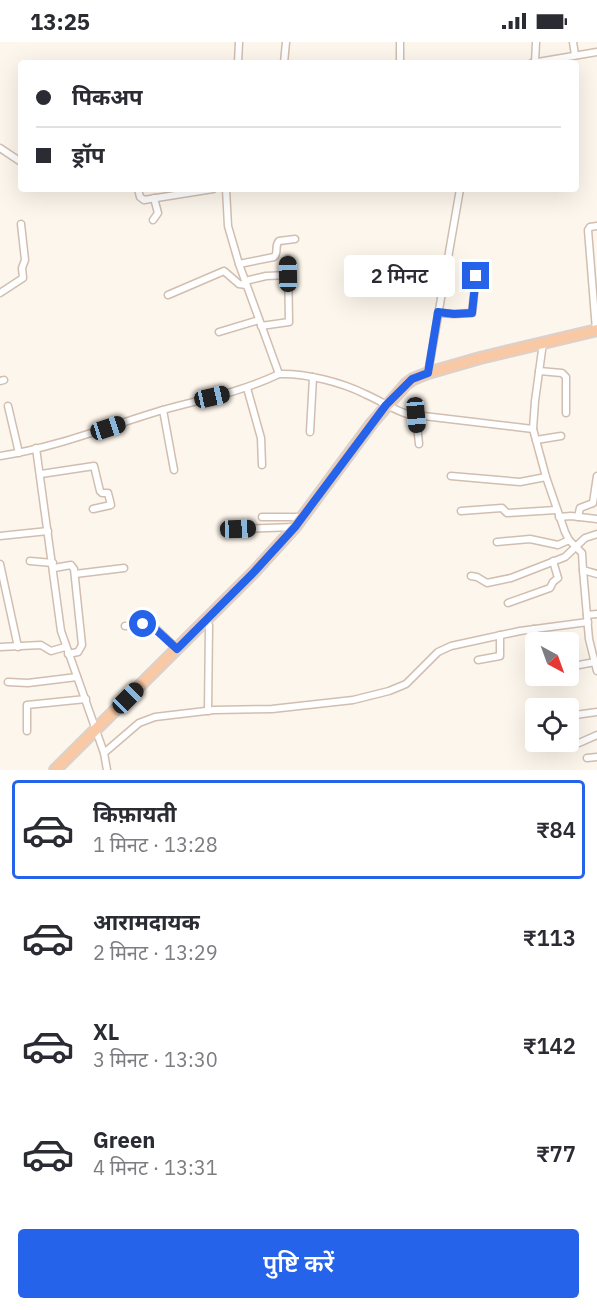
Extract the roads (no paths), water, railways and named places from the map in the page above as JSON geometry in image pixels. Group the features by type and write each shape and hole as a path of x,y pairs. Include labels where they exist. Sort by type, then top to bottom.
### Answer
{"highway":[{"path":"55,770 207,622 295,527 386,405 412,379 543,342 597,330"}],"street":[{"path":"238,60 239,42"},
{"path":"284,60 286,42"},
{"path":"400,42 400,60"},
{"path":"534,60 536,42"},
{"path":"573,42 575,55"},
{"path":"549,60 597,51"},
{"path":"0,148 18,160"},
{"path":"139,192 142,199 193,192"},
{"path":"226,192 228,226 239,264 279,374"},
{"path":"428,373 459,192"},
{"path":"153,220 159,213 154,198"},
{"path":"0,293 23,278 22,268 25,260 21,224"},
{"path":"597,226 590,227 588,231 597,330"},
{"path":"239,264 274,257 279,241 295,239"},
{"path":"219,332 260,323 289,322 288,259"},
{"path":"168,295 224,270 239,284 266,276 288,274"},
{"path":"438,312 472,313 476,276"},
{"path":"543,342 533,429 556,510 569,540 583,556 588,634 596,667 579,667"},
{"path":"539,371 562,373 566,376 566,413"},
{"path":"0,456 86,435 163,410 247,388 279,374 313,377 355,390 398,411 416,415 533,429"},
{"path":"310,432 313,377"},
{"path":"247,388 261,438 262,465"},
{"path":"8,406 19,453"},
{"path":"163,410 174,470"},
{"path":"416,415 419,444"},
{"path":"536,440 561,436"},
{"path":"36,448 57,609 66,651 105,753 106,770"},
{"path":"41,474 94,466 100,491 108,493 111,505 93,509"},
{"path":"451,476 520,482 546,477"},
{"path":"578,517 580,508 593,504 595,500 597,477"},
{"path":"461,511 502,508 507,513 556,510"},
{"path":"262,517 303,517"},
{"path":"559,517 597,519"},
{"path":"238,529 295,527"},
{"path":"0,536 48,531"},
{"path":"471,576 477,577 484,583 504,580 569,555 585,538 597,534"},
{"path":"497,542 530,539 558,545 569,540"},
{"path":"0,647 41,645 51,651 78,652 82,648 74,569 71,565 30,561"},
{"path":"508,603 550,588 558,578 553,561"},
{"path":"0,564 18,647"},
{"path":"75,574 124,568"},
{"path":"583,570 597,574"},
{"path":"105,753 130,730 147,719 208,711 272,709 353,700 406,684 444,648 587,619 597,614"},
{"path":"207,622 208,711"},
{"path":"125,626 147,624 177,649"},
{"path":"588,634 597,633"},
{"path":"478,660 500,656 500,635"},
{"path":"8,682 20,683 77,677"},
{"path":"27,731 27,705 86,699"},
{"path":"579,714 597,712"},
{"path":"579,742 597,735"},
{"path":"587,758 597,757"}]}
